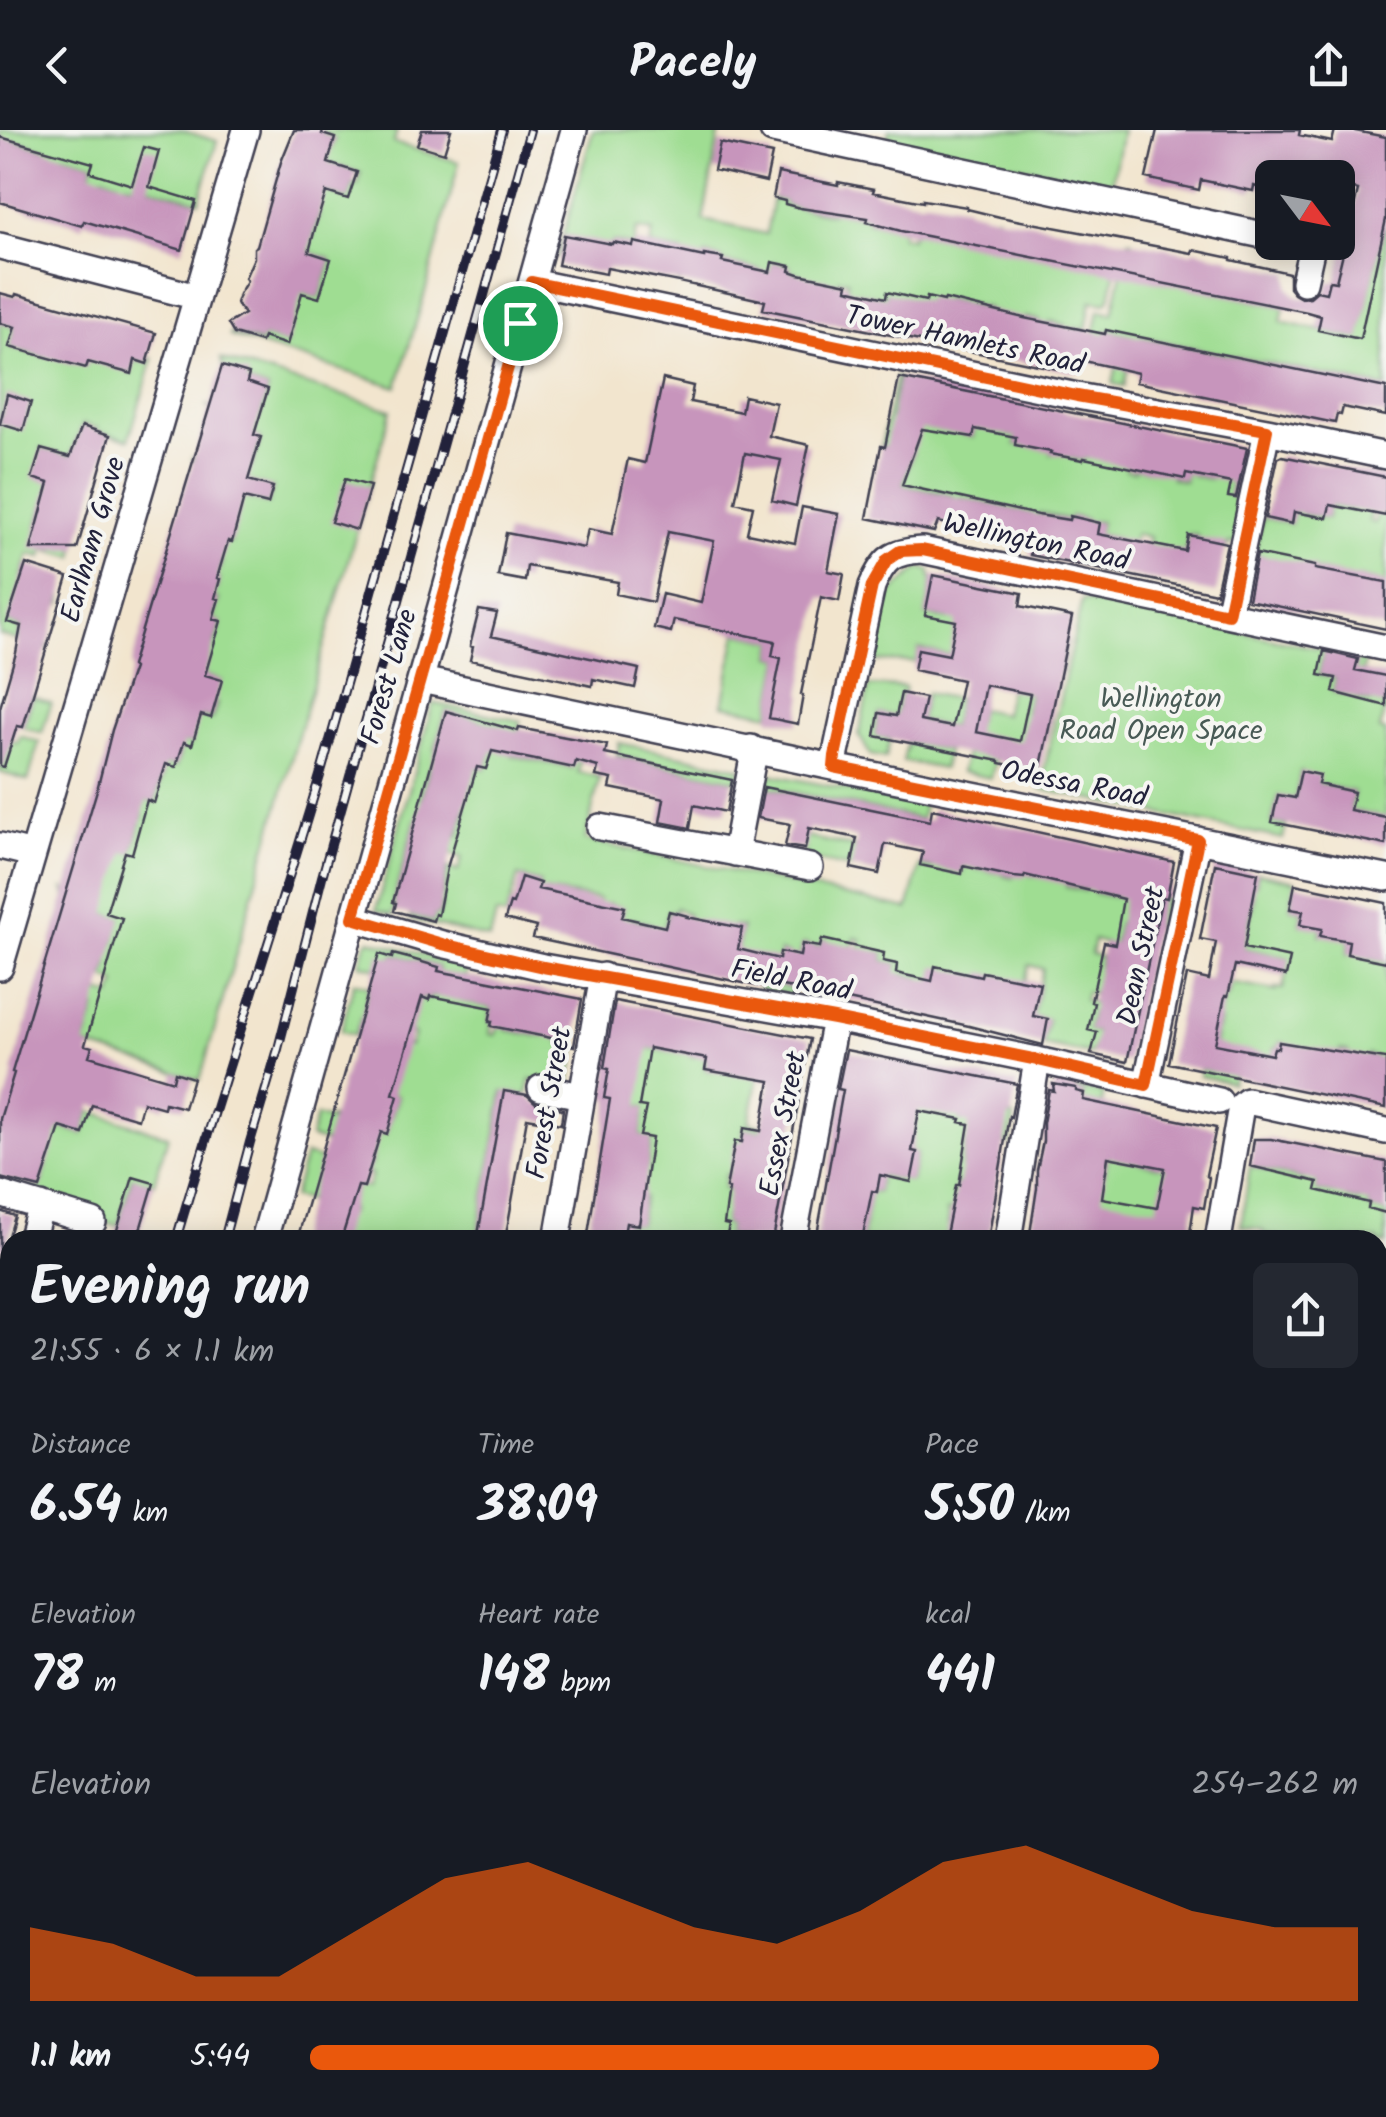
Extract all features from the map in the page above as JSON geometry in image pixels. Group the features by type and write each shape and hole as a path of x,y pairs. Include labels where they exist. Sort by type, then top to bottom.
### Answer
{"street":[{"name":"Earlham Grove","path":"0,967 246,130"},
{"name":"Forest Lane","path":"267,1230 574,130"},
{"path":"774,130 858,139 1255,233"},
{"path":"0,246 197,298"},
{"path":"1304,282 1306,260"},
{"name":"Tower Hamlets Road","path":"532,282 1386,456"},
{"path":"1228,614 1267,430"},
{"name":"Wellington Road","path":"834,767 872,586 887,560 900,551 922,550 1386,648"},
{"name":"Odessa Road","path":"421,680 1386,878"},
{"path":"734,853 752,764 751,748"},
{"path":"600,827 810,868"},
{"name":"Dean Street","path":"1146,1085 1198,840"},
{"path":"0,846 33,854"},
{"name":"Field Road","path":"353,918 543,967 834,1019 1230,1103 1247,1101 1386,1131"},
{"name":"Forest Street","path":"559,1230 603,976"},
{"name":"Essex Street","path":"795,1230 834,1019"},
{"path":"1010,1230 1038,1060"},
{"path":"541,1088 582,1096"},
{"path":"1219,1230 1230,1103"},
{"path":"0,1194 93,1222"},
{"path":"34,1230 41,1206"}],"green space":[{"path":"0,130 181,130 217,141 199,201 125,183 123,190 116,188 118,181 103,176 85,190 93,163 64,155 35,182 45,149 14,140 4,172"},
{"path":"323,130 397,130 394,143 459,162 397,387 230,336 231,333 260,342 263,337 287,344 279,285 319,298 331,259 262,237 312,239 319,215 306,186 348,199 353,184 358,185 361,173 315,159 331,150 335,139 322,134"},
{"path":"593,130 720,130 703,220 766,234 773,198 785,201 785,205 868,218 868,222 902,229 901,236 911,238 914,228 997,216 990,248 1122,241 1110,298 1107,303 1091,301 1086,330 1073,327 1069,345 1063,344 1066,325 1050,321 1046,340 1037,338 1040,320 1025,317 1020,335 984,328 988,308 967,304 957,323 961,303 945,299 941,319 926,305 887,293 884,308 879,307 881,297 846,290 848,280 839,279 835,298 795,290 798,273 790,271 790,266 773,262 769,277 760,270 722,262 722,258 685,255 679,283 682,252 650,246 653,232 637,229 633,246 613,242 557,257"},
{"path":"889,130 1122,130 1112,184 887,140"},
{"path":"1384,227 1386,388 1142,337 1141,341 1134,340 1124,386 1113,384 1131,336 1107,330 1099,362 1089,360 1099,310 1113,313 1129,240 1132,241 1125,273 1284,307 1281,322 1359,339"},
{"path":"10,296 15,297 7,325 15,327 10,347 44,357 57,311 91,348 131,374 135,360 147,363 149,358 153,359 129,439 83,424 70,457 41,449 61,487 59,510 43,506 37,529 52,533 50,542 76,549 74,557 45,549 42,557 29,554 22,576 34,588 62,596 61,604 31,595 8,622 21,626 19,636 48,645 47,649 0,635 0,323"},
{"path":"221,359 391,410 200,1080 27,1028 86,1040 96,1008 66,998 69,983 112,996 117,983 105,978 109,963 78,954 113,946 121,918 66,897 64,889 76,895 83,839 132,853 143,814 122,808 126,794 155,802 163,773 111,747 176,767 180,754 118,723 192,744 193,713 212,719 217,704 131,678 222,681 195,672 147,624 214,644 221,622 213,619 219,599 160,581 217,590 220,579 194,571 197,563 220,569 222,561 176,526 231,542 214,489 268,504 273,488 194,465 192,458 197,455 252,467 261,438 225,422 207,406 260,415 268,389 223,367"},
{"path":"896,377 899,378 891,418 973,437 976,421 1011,436 1018,427 1015,445 1054,435 1051,454 1072,448 1071,458 1082,460 1128,456 1126,470 1173,473 1172,478 1184,481 1188,464 1195,465 1193,476 1210,479 1213,469 1233,473 1229,496 1244,500 1235,544 1229,543 1227,548 1196,542 1198,536 1189,534 1178,584 1142,572 1149,537 1135,534 1130,553 1116,538 1101,535 1093,568 1090,566 1100,522 1091,521 1088,532 1083,531 1085,519 1070,516 1058,558 1066,519 1039,513 1033,539 1032,514 960,498 949,516 953,495 902,485 913,453 881,446"},
{"path":"1333,490 1333,506 1351,509 1354,495 1372,511 1369,521 1375,523 1380,500 1386,501 1386,584 1254,554 1263,517 1291,524 1295,506 1302,514 1327,518"},
{"path":"920,568 931,570 933,577 926,615 949,620 952,605 1067,642 1061,671 1035,667 1026,712 1051,718 1047,736 1025,742 996,758 991,778 961,772 980,709 1004,714 1014,669 919,649 916,662 873,661 885,598"},
{"name":"Wellington Road Open Space","path":"1082,600 1322,649 1319,675 1336,678 1333,692 1348,695 1358,658 1365,660 1357,699 1371,703 1376,680 1386,703 1380,730 1386,732 1386,818 1350,810 1354,792 1318,784 1301,771 1295,799 1278,796 1272,822 1286,825 1283,839 1040,789"},
{"path":"737,633 775,641 772,656 781,658 770,714 723,705"},
{"path":"869,686 905,687 896,716 879,714 875,735 890,739 886,758 870,755 859,735"},
{"path":"926,693 958,699 952,727 920,721"},
{"path":"33,697 51,703 42,733 23,727"},
{"path":"433,703 521,721 513,756 572,768 578,743 584,744 578,772 600,777 585,840 908,909 920,866 932,868 936,851 962,873 968,844 976,869 1013,878 1029,856 1031,876 1069,864 1066,887 1085,891 1087,881 1096,883 1094,893 1114,897 1119,874 1167,898 1161,927 1131,920 1119,922 1114,946 1094,940 1091,954 1101,957 1105,995 1086,992 1084,1000 1099,1004 1088,1030 1100,1033 1091,1054 1043,1045 1048,1020 1033,1016 1043,969 1029,965 1022,993 976,1001 930,993 920,978 902,974 900,985 893,984 897,964 883,961 884,953 858,956 861,939 855,938 851,954 823,939 820,947 803,944 798,962 780,952 766,983 792,988 791,995 757,986 761,969 737,951 742,927 733,926 730,940 687,919 688,914 676,908 675,912 668,911 663,938 650,923 633,919 629,933 619,929 624,908 607,903 595,924 599,899 545,891 530,914 540,883 518,876 506,917 496,914 490,939 410,919 411,915 433,921 435,914 439,915 442,905 422,899 442,896 448,868 458,871 462,857 437,850 449,833 458,836 462,820 424,809 415,821 392,915 376,910","holes":["446,711 498,726 486,769 475,766 450,806 465,810 463,818 427,808 428,802 421,799 429,769 444,753 435,750"]},
{"path":"20,736 39,742 28,781 0,772 8,740 18,743"},
{"path":"907,742 947,750 943,769 903,761"},
{"path":"619,743 741,768 738,781 617,756"},
{"path":"770,774 924,805 921,819 767,787"},
{"path":"792,834 879,852 851,868 803,858 805,849"},
{"path":"1258,873 1296,881 1290,908 1303,911 1300,924 1324,918 1320,935 1352,925 1347,954 1376,928 1370,959 1386,961 1386,1065 1371,1073 1375,1057 1368,1055 1343,1073 1348,1051 1340,1050 1338,1060 1280,1042 1271,1061 1234,1071 1232,1083 1199,1076 1200,1069 1210,1071 1220,1022 1213,1006 1222,1008 1230,988 1218,981 1283,989 1289,958 1243,948 1251,913 1233,905 1252,909 1254,895 1236,891 1256,884"},
{"path":"370,940 467,967 461,1001 492,1008 490,1034 496,1035 502,1009 506,1030 544,1037 548,1017 561,1043 577,1046 569,1087 531,1079 527,1095 503,1092 479,1230 339,1230 344,1212 350,1213 351,1208 293,1197 305,1155 321,1159 340,1180 368,1188 372,1174 345,1166 371,1165 373,1157 310,1138 316,1116 386,1134 397,1100 398,1096 390,1093 383,1037 410,1046 414,1034 361,1016 355,1035 341,1031 354,982 370,986 364,1008 396,990 429,1000 430,996 436,997 439,967 394,954 375,968 360,964"},
{"path":"609,1040 690,1052 695,1057 709,1045 705,1069 710,1071 711,1067 762,1055 749,1123 793,1132 792,1136 744,1128 743,1138 769,1181 726,1174 724,1188 753,1193 726,1215 724,1224 729,1225 728,1230 625,1230 626,1223 639,1224 644,1197 631,1194 647,1167 652,1139 640,1136 645,1107 614,1102 618,1062 605,1060"},
{"path":"1076,1088 1104,1093 1087,1170 1105,1173 1111,1138 1140,1163 1158,1167 1162,1148 1174,1212 1056,1229 1084,1093 1075,1091"},
{"path":"838,1089 963,1109 960,1122 1014,1117 1010,1144 981,1139 966,1143 962,1166 967,1167 972,1187 956,1185 968,1214 947,1211 952,1230 864,1230 871,1191 877,1192 879,1180 856,1171 911,1181 917,1153 912,1151 911,1130 833,1116"},
{"path":"90,1111 168,1136 154,1183 132,1178 118,1226 10,1190 13,1180 40,1188 47,1165 0,1133 60,1127 83,1134"},
{"path":"1307,1153 1318,1179 1317,1191 1335,1194 1355,1163 1347,1198 1358,1201 1362,1184 1373,1186 1368,1208 1386,1212 1386,1230 1263,1230 1241,1226 1250,1166 1302,1179"}],"building":[{"path":"294,130 323,130 322,134 335,138 328,163 357,172 348,199 326,192 309,252 331,259 319,298 302,293 287,345 234,334 228,324 244,314 236,303 247,281 254,248"},
{"path":"422,130 451,130 444,153 417,145"},
{"path":"1157,130 1300,130 1299,135 1332,142 1335,130 1386,137 1386,219 1360,339 1318,330 1321,316 1307,312 901,231 867,222 868,218 800,208 773,198 778,173 838,182 1000,217 1231,258 1289,273 1289,288 1301,298 1317,291 1326,293 1329,281 1336,282 1341,260 1355,260 1355,160 1255,160 1253,191 1201,180 1199,190 1146,178"},
{"path":"0,137 93,163 90,172 132,185 144,147 159,151 149,187 196,201 182,250 84,221 82,226 0,202"},
{"path":"720,143 772,154 766,182 714,170"},
{"path":"564,235 612,244 633,246 634,242 723,258 722,262 770,272 772,262 791,266 790,271 799,274 848,284 847,289 886,298 887,292 926,301 927,297 945,299 1386,388 1386,416 1343,407 1335,423 1136,382 1138,373 1080,360 1077,373 763,309 765,301 679,282 607,268 606,274 558,265"},
{"path":"0,293 15,297 16,294 156,333 147,364 135,360 132,374 88,362 86,368 9,347 15,327 0,323"},
{"path":"222,366 249,374 247,382 268,389 254,435 261,437 248,480 273,487 268,504 244,498 232,542 228,541 217,578 220,579 215,598 219,599 213,619 221,621 205,675 222,680 211,718 201,715 192,745 184,742 176,767 166,764 154,803 147,800 132,854 125,852 106,913 122,918 85,1045 92,1047 89,1056 173,1081 175,1072 193,1078 184,1108 143,1102 138,1119 92,1105 83,1134 60,1127 40,1188 0,1178 0,1119"},
{"path":"899,378 1247,448 1236,498 1228,497 1231,483 1186,474 1185,479 1050,454 1015,445 1016,437 975,429 973,437 922,429 902,485 1038,515 1069,520 1070,516 1100,523 1098,534 1185,551 1188,535 1227,543 1216,593 1030,555 1032,542 1009,537 938,522 934,532 867,518"},
{"path":"663,379 693,386 690,402 741,412 744,396 776,403 769,436 809,445 796,506 772,500 781,460 745,453 735,502 753,506 747,533 795,543 802,507 839,514 828,571 844,574 839,601 821,597 798,724 769,718 781,658 772,656 775,641 674,620 671,632 654,628 662,594 701,603 714,541 668,532 653,602 616,594 618,582 527,566 525,581 498,576 506,533 584,548 588,529 612,534 628,459 645,463"},
{"path":"7,394 31,402 23,431 0,424"},
{"path":"82,426 110,435 77,549 31,549 49,483 32,478 41,449 70,457"},
{"path":"1278,458 1386,477 1386,516 1330,505 1327,518 1294,512 1292,524 1265,518"},
{"path":"345,479 370,486 357,530 331,522"},
{"path":"1257,554 1386,582 1386,629 1248,600"},
{"path":"26,564 68,577 23,727 17,726 4,767 0,766 0,708 21,626 7,622"},
{"path":"933,575 1022,593 1020,606 1072,617 1040,771 875,736 879,713 896,716 901,693 925,698 920,721 952,727 962,680 914,670 918,649 949,655 956,621 925,615","holes":["985,685 1030,694 1020,741 976,732"]},
{"path":"479,610 497,613 491,636 639,669 635,688 593,679 592,686 470,660"},
{"path":"1324,651 1358,659 1355,670 1386,676 1386,706 1333,692 1336,678 1319,675"},
{"path":"446,711 518,731 519,728 607,745 605,754 732,780 726,812 694,805 690,828 660,822 664,799 610,788 612,779 596,776 598,767 576,761 574,768 492,751 486,769 477,767 447,868 438,915 433,921 394,911 393,902"},
{"path":"1301,771 1320,775 1318,784 1354,792 1350,810 1386,817 1386,845 1272,822 1278,795 1295,798"},
{"path":"764,787 930,821 932,809 1174,862 1167,898 1162,897 1127,1062 1091,1054 1097,1032 1088,1030 1104,942 1115,944 1123,899 1025,875 1014,877 963,866 962,874 920,865 923,852 885,844 879,874 851,868 857,838 809,828 805,849 785,846 790,824 758,818"},
{"path":"1215,864 1258,873 1244,948 1290,958 1286,976 1235,965 1215,1044 1272,1055 1279,1042 1386,1059 1386,1108 1169,1063 1187,975 1209,980 1216,942 1200,939"},
{"path":"521,877 540,883 538,889 625,907 622,917 665,927 669,911 742,928 738,949 779,959 780,952 800,956 802,944 820,947 822,939 884,953 883,961 897,964 896,973 932,981 935,966 1040,983 1033,1016 1048,1019 1043,1045 792,988 758,981 757,986 533,938 536,927 505,919"},
{"path":"1295,884 1386,903 1386,962 1347,954 1349,941 1320,936 1322,929 1300,925 1303,911 1290,909"},
{"path":"379,954 412,959 439,967 438,971 582,999 574,1046 491,1026 492,1008 422,997 393,1094 398,1096 387,1134 381,1132 364,1187 358,1186 344,1230 300,1230"},
{"path":"615,1001 810,1039 775,1230 728,1230 729,1225 724,1224 735,1141 742,1142 744,1128 761,1131 770,1081 705,1070 707,1059 649,1048 639,1106 646,1107 640,1136 652,1138 639,1225 626,1223 625,1230 589,1230 610,1099 604,1098 609,1069 604,1068"},
{"path":"846,1050 1017,1084 990,1230 947,1230 969,1124 919,1111 911,1182 880,1175 877,1192 872,1191 864,1230 818,1230 843,1090 838,1089"},
{"path":"1053,1084 1076,1088 1084,1093 1083,1100 1216,1128 1204,1208 1194,1206 1190,1230 1031,1230 1049,1090 1054,1091","holes":["1108,1157 1165,1168 1157,1208 1102,1198"]},
{"path":"504,1091 563,1109 561,1124 527,1118 507,1230 479,1230"},
{"path":"1254,1139 1386,1162 1386,1213 1368,1208 1369,1203 1316,1190 1318,1182 1250,1166"},
{"path":"133,1177 154,1183 140,1230 117,1230"},
{"path":"0,1211 15,1216 11,1230 0,1230"}],"railway":[{"path":"179,1230 322,769 502,130"},
{"path":"227,1230 530,130"}],"route":[{"path":"532,282 1077,396 1267,430 1228,614 922,550 900,551 887,560 872,586 835,756 834,767 1198,840 1146,1085 834,1019 543,967 353,918 520,323 532,282"}]}
